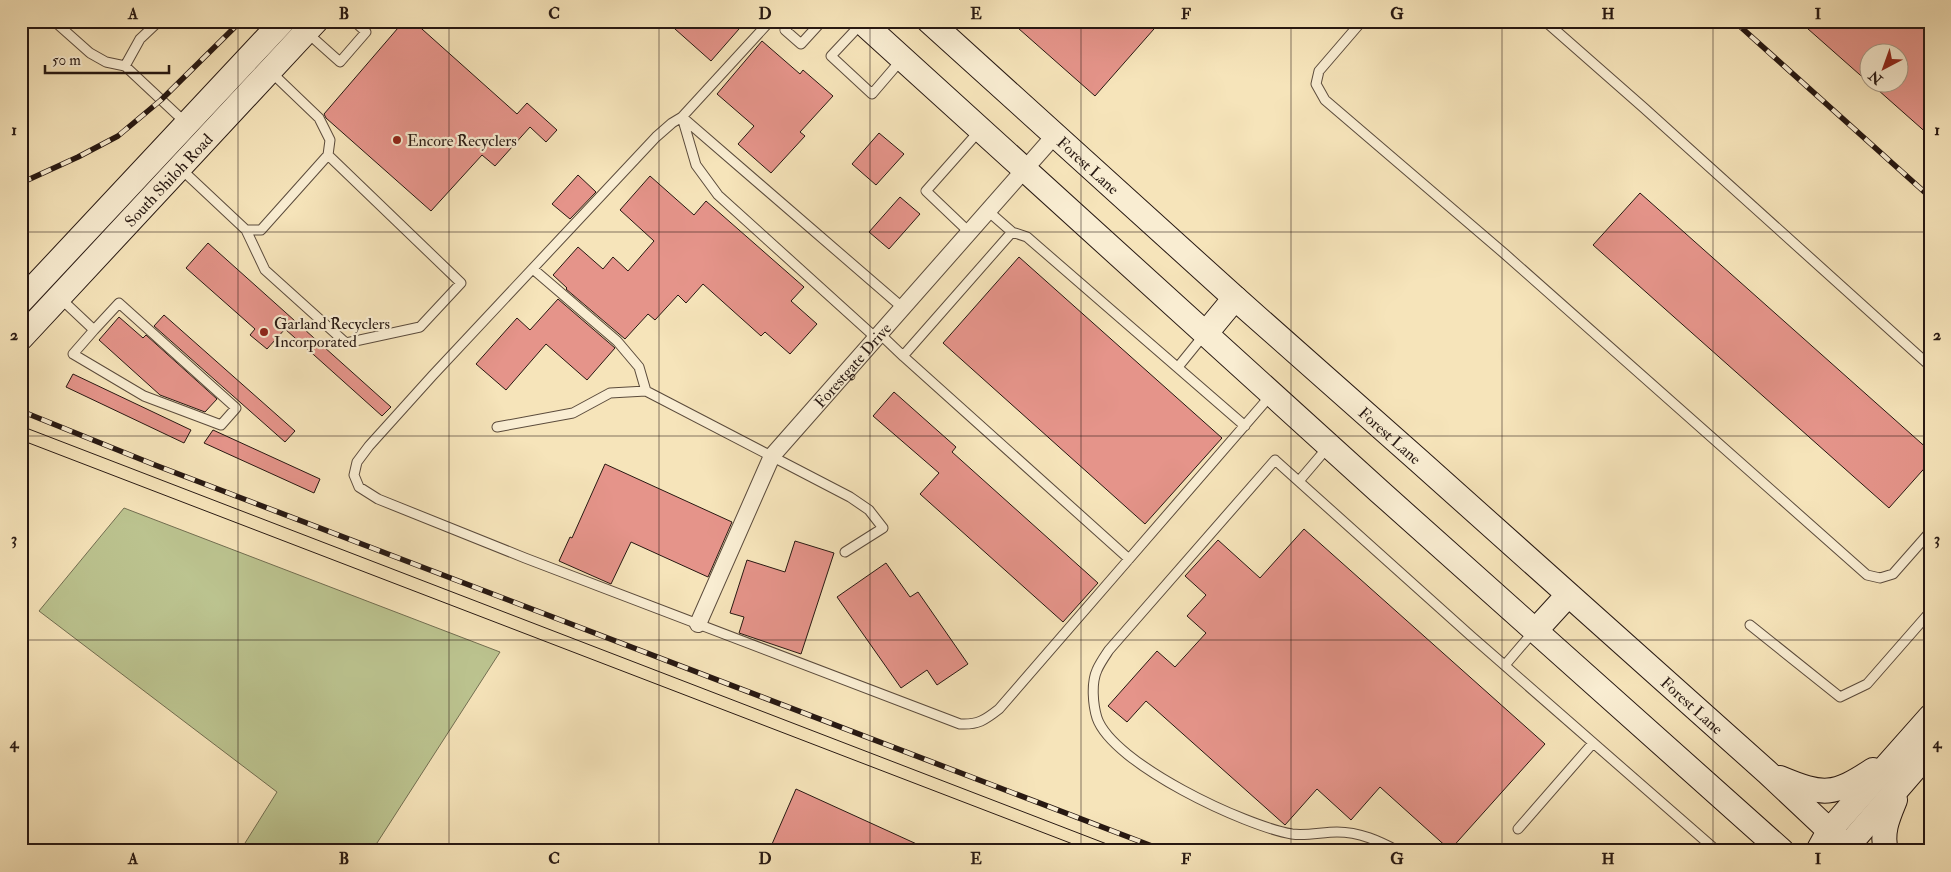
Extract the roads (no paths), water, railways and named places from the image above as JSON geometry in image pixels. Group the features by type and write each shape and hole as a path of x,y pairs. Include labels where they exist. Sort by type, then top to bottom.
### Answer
{"main road":[{"name":"South Shiloh Road","path":"21,301 283,21"},
{"name":"Forest Lane","path":"929,21 1235,298 1767,772 1837,846"},
{"path":"862,22 1206,332 1329,446 1782,851"},
{"name":"South Shiloh Road","path":"21,338 270,72 305,25"},
{"path":"1206,332 1235,298"},
{"path":"1536,630 1568,595"},
{"path":"1837,846 1894,757 1930,717"},
{"path":"1837,846 1911,773 1930,751"},
{"path":"1767,772 1805,788 1821,791 1836,790 1851,784 1894,757"},
{"path":"1886,851 1883,841 1885,825 1898,794 1911,773"}],"street":[{"name":"Forestgate Drive","path":"698,624 772,456 1055,135"}],"lane":[{"path":"54,21 90,53 106,62 125,66 187,124"},
{"path":"125,66 140,40 159,21"},
{"path":"305,25 340,62 366,32 354,21"},
{"path":"770,21 682,117 656,137 369,446 357,462 354,475 359,487 378,498 515,555 960,724 973,724 987,719 999,709 1272,394"},
{"path":"792,21 784,30 801,44 822,21"},
{"path":"1362,21 1319,71 1316,84 1325,100 1506,255 1867,575 1880,578 1893,574 1930,532"},
{"path":"1545,21 1930,366"},
{"path":"862,22 831,56 872,94 902,58"},
{"path":"246,230 261,230 328,154 330,140 319,118 270,72"},
{"path":"682,117 903,308"},
{"path":"682,117 696,165 718,195 1130,558"},
{"path":"969,232 926,191 981,129"},
{"path":"180,168 246,230 265,270 346,343 420,328 461,283 328,154"},
{"path":"988,211 1012,232 1027,237 1245,426"},
{"path":"903,356 1012,232"},
{"path":"533,269 617,342 639,367 646,391"},
{"path":"59,297 94,330"},
{"path":"118,303 236,408 221,425 144,396 73,354 94,330 118,303"},
{"path":"1178,367 1206,332"},
{"path":"497,427 573,413 610,394 646,391 850,497 869,510 883,528 845,552"},
{"path":"1299,481 1329,446"},
{"path":"1398,851 1370,837 1340,832 1293,834 1245,820 1184,790 1135,760 1108,737 1097,718 1093,694 1096,670 1109,650 1275,460 1717,851"},
{"path":"1750,625 1840,697 1867,684 1930,612"},
{"path":"1505,665 1536,630"},
{"path":"1518,830 1593,743"}],"tram line":[{"path":"21,426 1125,851"},
{"path":"21,440 1091,851"}],"railway":[{"path":"21,183 118,136 161,100 241,21"},
{"path":"1734,21 1930,197"},
{"path":"21,411 155,465 1165,851"}],"place":[{"name":"Encore Recyclers","path":"397,140"},
{"name":"Garland Recyclers Incorporated","path":"264,332"}]}
